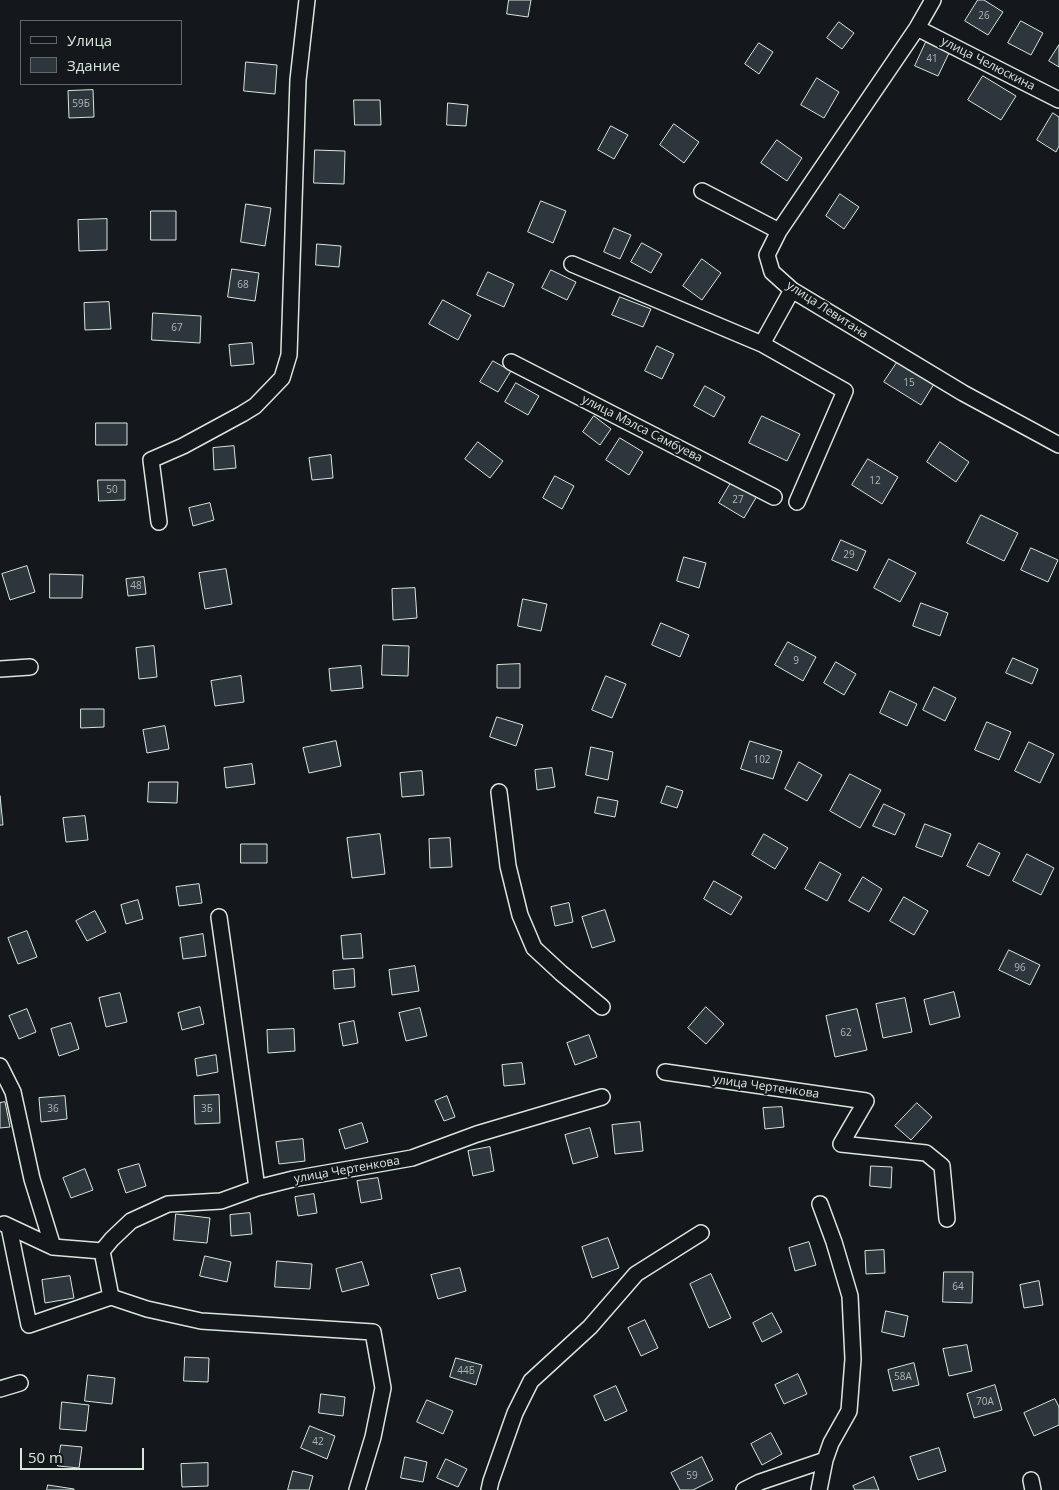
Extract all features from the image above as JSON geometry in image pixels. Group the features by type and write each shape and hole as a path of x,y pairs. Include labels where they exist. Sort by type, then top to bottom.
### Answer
{"street":[{"path":"159,522 151,460 183,446 255,406 282,378 289,355 298,80 307,0"},
{"name":"улица Левитана","path":"933,0 917,28 779,231 767,255 772,272 792,290 964,393 1059,445"},
{"name":"улица Челюскина","path":"917,28 1059,100"},
{"path":"702,191 779,231"},
{"path":"572,264 762,344 845,391 797,502"},
{"path":"762,344 792,290"},
{"name":"улица Мэлса Самбуева","path":"511,362 774,497"},
{"path":"0,669 30,667"},
{"path":"499,792 508,866 520,915 534,948 561,974 602,1007"},
{"path":"219,917 257,1188"},
{"path":"0,1066 13,1092 32,1179 53,1247"},
{"name":"улица Чертенкова","path":"665,1072 866,1101 841,1144 926,1153 942,1166 947,1219"},
{"name":"улица Чертенкова","path":"102,1251 131,1221 168,1204 222,1202 257,1188 293,1179 412,1158 477,1134 602,1098"},
{"path":"819,1490 825,1460 831,1443 849,1411 853,1359 850,1296 834,1242 820,1204"},
{"path":"4,1225 53,1247 102,1251 111,1297"},
{"path":"4,1225 29,1325 111,1297 147,1309 201,1321 373,1332 384,1388 373,1437 357,1490"},
{"path":"489,1490 515,1413 531,1381 590,1327 636,1274 701,1233"},
{"path":"0,1389 20,1383"},
{"path":"744,1490 760,1482 825,1460"}],"building":[{"path":"509,0 531,0 528,17 507,14"},
{"path":"978,0 984,0 1003,12 988,35 965,21"},
{"path":"1021,21 1043,33 1031,55 1008,43"},
{"path":"839,22 854,33 842,49 827,38"},
{"path":"926,42 949,53 938,76 915,66"},
{"path":"759,43 773,52 759,74 745,64"},
{"path":"1059,45 1059,67 1049,61"},
{"path":"246,62 277,65 275,94 244,91"},
{"path":"983,76 1016,96 1001,120 968,100"},
{"path":"817,78 839,92 824,118 801,105"},
{"path":"93,90 94,117 69,118 68,91"},
{"path":"354,100 380,100 381,125 355,125"},
{"path":"448,103 468,105 466,126 447,125"},
{"path":"1053,113 1059,117 1059,146 1056,152 1037,140"},
{"path":"674,124 699,142 684,163 660,145"},
{"path":"611,126 628,135 614,159 598,150"},
{"path":"777,140 802,158 787,181 761,163"},
{"path":"315,150 345,151 344,184 314,183"},
{"path":"840,194 859,207 844,229 826,216"},
{"path":"541,201 566,211 553,243 528,232"},
{"path":"246,204 271,208 265,246 241,242"},
{"path":"151,211 176,211 176,240 151,240"},
{"path":"107,219 107,250 79,251 78,220"},
{"path":"614,228 631,235 620,259 604,252"},
{"path":"642,243 662,254 651,273 631,262"},
{"path":"317,244 341,246 339,267 316,265"},
{"path":"702,259 721,273 702,300 683,286"},
{"path":"232,269 259,273 255,301 228,297"},
{"path":"551,270 576,282 567,300 542,288"},
{"path":"488,272 514,284 504,307 477,295"},
{"path":"620,297 651,309 643,327 612,315"},
{"path":"443,300 471,315 458,340 429,324"},
{"path":"109,302 111,329 85,330 84,303"},
{"path":"153,313 201,316 200,343 152,340"},
{"path":"252,343 254,364 231,366 229,345"},
{"path":"657,346 674,354 662,379 645,371"},
{"path":"493,361 511,371 498,392 480,382"},
{"path":"898,361 934,384 921,405 884,382"},
{"path":"516,383 539,396 528,415 505,402"},
{"path":"705,386 725,397 714,417 694,406"},
{"path":"594,416 611,429 600,445 583,432"},
{"path":"762,416 800,434 787,461 749,443"},
{"path":"96,423 127,423 127,445 96,445"},
{"path":"620,438 643,452 629,475 606,460"},
{"path":"478,442 503,461 490,478 465,459"},
{"path":"940,442 969,462 956,482 927,462"},
{"path":"234,446 236,468 214,470 213,448"},
{"path":"331,455 333,478 312,480 309,458"},
{"path":"868,459 898,477 882,504 852,485"},
{"path":"555,476 574,486 562,509 543,498"},
{"path":"98,480 125,480 125,500 99,501"},
{"path":"732,481 757,496 744,518 719,503"},
{"path":"210,503 214,520 193,526 189,508"},
{"path":"981,515 1018,533 1004,561 967,543"},
{"path":"841,540 866,551 857,571 832,560"},
{"path":"1031,548 1058,560 1048,582 1021,570"},
{"path":"684,557 706,563 699,588 677,581"},
{"path":"889,559 916,573 900,602 874,588"},
{"path":"27,566 35,592 10,600 2,574"},
{"path":"226,569 232,604 205,609 199,573"},
{"path":"50,574 83,575 82,598 50,598"},
{"path":"144,577 146,594 128,596 126,579"},
{"path":"415,588 417,618 393,620 392,589"},
{"path":"523,599 547,604 541,631 518,626"},
{"path":"921,603 948,613 940,636 913,626"},
{"path":"661,623 689,635 680,657 652,645"},
{"path":"788,642 816,657 803,681 775,665"},
{"path":"383,645 409,646 408,676 382,675"},
{"path":"154,646 157,677 139,679 136,648"},
{"path":"1013,658 1038,669 1032,684 1006,673"},
{"path":"836,662 856,674 844,695 824,683"},
{"path":"520,664 520,688 497,688 497,665"},
{"path":"361,666 363,688 331,691 329,669"},
{"path":"241,676 244,702 215,706 211,681"},
{"path":"606,676 626,684 612,718 592,710"},
{"path":"934,687 956,698 945,721 923,710"},
{"path":"890,691 917,704 907,726 880,713"},
{"path":"81,709 104,709 104,727 81,728"},
{"path":"497,717 523,725 516,746 490,737"},
{"path":"987,722 1011,732 999,760 975,750"},
{"path":"165,726 169,749 147,753 143,730"},
{"path":"336,741 341,766 309,773 303,748"},
{"path":"750,741 782,751 773,779 741,769"},
{"path":"1029,742 1054,754 1040,783 1015,771"},
{"path":"591,747 613,752 608,780 586,775"},
{"path":"799,762 822,775 807,801 785,789"},
{"path":"252,764 255,784 226,788 224,768"},
{"path":"552,768 555,787 537,790 535,770"},
{"path":"422,771 424,795 402,797 400,773"},
{"path":"850,774 881,790 860,828 830,811"},
{"path":"149,782 178,782 177,803 148,802"},
{"path":"667,786 683,791 677,808 661,803"},
{"path":"0,796 3,825 0,825"},
{"path":"598,797 618,801 615,817 595,813"},
{"path":"884,804 905,814 895,835 873,826"},
{"path":"85,816 88,840 66,842 63,818"},
{"path":"925,824 951,834 942,857 916,847"},
{"path":"380,834 385,874 352,878 347,838"},
{"path":"764,834 788,848 775,869 752,855"},
{"path":"450,838 452,867 430,868 429,839"},
{"path":"979,843 1000,853 989,876 967,866"},
{"path":"241,844 267,844 267,863 241,863"},
{"path":"1027,854 1054,868 1041,895 1013,881"},
{"path":"820,862 841,874 827,901 805,889"},
{"path":"863,877 882,889 869,912 849,901"},
{"path":"714,881 742,897 731,915 704,899"},
{"path":"199,884 202,903 179,906 176,887"},
{"path":"904,897 928,911 914,935 890,921"},
{"path":"138,900 143,919 126,924 121,905"},
{"path":"569,903 573,922 555,926 551,907"},
{"path":"605,910 615,941 592,948 582,917"},
{"path":"95,911 106,932 87,941 76,921"},
{"path":"27,931 37,957 18,964 8,938"},
{"path":"203,934 206,956 183,959 180,938"},
{"path":"361,934 363,958 343,959 341,936"},
{"path":"1009,950 1040,965 1030,985 999,970"},
{"path":"415,966 419,991 392,995 389,970"},
{"path":"354,969 355,987 334,989 333,971"},
{"path":"954,992 960,1017 930,1025 924,1000"},
{"path":"120,993 127,1022 106,1027 99,998"},
{"path":"905,998 912,1032 883,1038 876,1004"},
{"path":"200,1007 204,1024 182,1030 178,1013"},
{"path":"706,1007 724,1024 706,1044 688,1028"},
{"path":"420,1008 427,1036 406,1041 399,1013"},
{"path":"27,1009 36,1032 19,1039 9,1016"},
{"path":"857,1009 867,1050 835,1057 826,1016"},
{"path":"354,1021 358,1043 343,1046 339,1024"},
{"path":"71,1023 79,1049 59,1056 51,1029"},
{"path":"294,1029 295,1051 268,1053 267,1030"},
{"path":"589,1035 597,1057 575,1065 567,1043"},
{"path":"216,1055 218,1072 197,1076 195,1059"},
{"path":"522,1063 525,1084 504,1086 502,1065"},
{"path":"219,1095 220,1123 195,1124 194,1096"},
{"path":"65,1096 67,1119 41,1122 39,1098"},
{"path":"447,1096 455,1117 444,1121 435,1101"},
{"path":"5,1102 10,1127 0,1128 0,1103"},
{"path":"917,1103 932,1117 911,1140 895,1126"},
{"path":"782,1107 784,1127 765,1129 763,1108"},
{"path":"640,1122 643,1151 615,1154 612,1125"},
{"path":"362,1123 368,1142 345,1149 339,1130"},
{"path":"590,1128 598,1157 573,1164 565,1135"},
{"path":"303,1139 305,1161 279,1164 276,1142"},
{"path":"490,1147 494,1171 473,1176 468,1151"},
{"path":"139,1164 146,1186 126,1193 118,1170"},
{"path":"871,1166 892,1167 891,1188 870,1186"},
{"path":"85,1169 93,1190 71,1198 63,1178"},
{"path":"378,1178 382,1199 361,1203 357,1181"},
{"path":"314,1194 317,1213 298,1216 295,1197"},
{"path":"250,1213 252,1234 231,1236 230,1215"},
{"path":"176,1214 210,1218 207,1243 174,1240"},
{"path":"608,1238 619,1268 592,1278 582,1247"},
{"path":"809,1242 816,1265 795,1271 789,1248"},
{"path":"884,1250 885,1273 866,1274 865,1251"},
{"path":"205,1256 231,1262 227,1282 200,1276"},
{"path":"277,1261 312,1264 310,1289 275,1287"},
{"path":"362,1262 369,1285 342,1292 336,1269"},
{"path":"460,1268 466,1291 438,1299 431,1275"},
{"path":"944,1272 973,1272 972,1303 943,1302"},
{"path":"711,1274 731,1318 709,1328 690,1284"},
{"path":"70,1276 74,1298 45,1303 42,1280"},
{"path":"1039,1281 1043,1305 1024,1308 1020,1285"},
{"path":"886,1311 908,1316 904,1337 882,1332"},
{"path":"772,1313 782,1332 762,1342 753,1323"},
{"path":"645,1320 658,1348 641,1356 628,1328"},
{"path":"967,1345 972,1371 949,1376 943,1349"},
{"path":"185,1357 209,1358 208,1382 184,1381"},
{"path":"456,1358 482,1365 476,1385 450,1377"},
{"path":"914,1363 919,1385 893,1391 888,1370"},
{"path":"798,1374 807,1394 784,1404 775,1385"},
{"path":"88,1375 115,1378 112,1404 85,1401"},
{"path":"995,1385 1002,1410 974,1418 967,1394"},
{"path":"616,1386 627,1411 605,1421 594,1396"},
{"path":"321,1394 345,1397 343,1416 319,1413"},
{"path":"1055,1399 1059,1407 1059,1425 1034,1436 1024,1413"},
{"path":"427,1400 453,1411 443,1434 417,1422"},
{"path":"62,1402 89,1405 86,1431 60,1429"},
{"path":"310,1426 335,1436 327,1459 301,1448"},
{"path":"771,1433 782,1454 762,1465 751,1444"},
{"path":"61,1445 82,1447 79,1468 58,1466"},
{"path":"939,1448 946,1471 918,1480 910,1457"},
{"path":"405,1457 427,1462 423,1482 401,1478"},
{"path":"702,1457 713,1480 693,1490 680,1490 671,1473"},
{"path":"446,1459 467,1469 458,1487 437,1478"},
{"path":"208,1463 208,1486 182,1487 181,1464"},
{"path":"293,1471 313,1476 309,1490 288,1490"},
{"path":"874,1477 879,1490 855,1490 853,1486"},
{"path":"48,1485 74,1489 74,1490 47,1490"}]}
